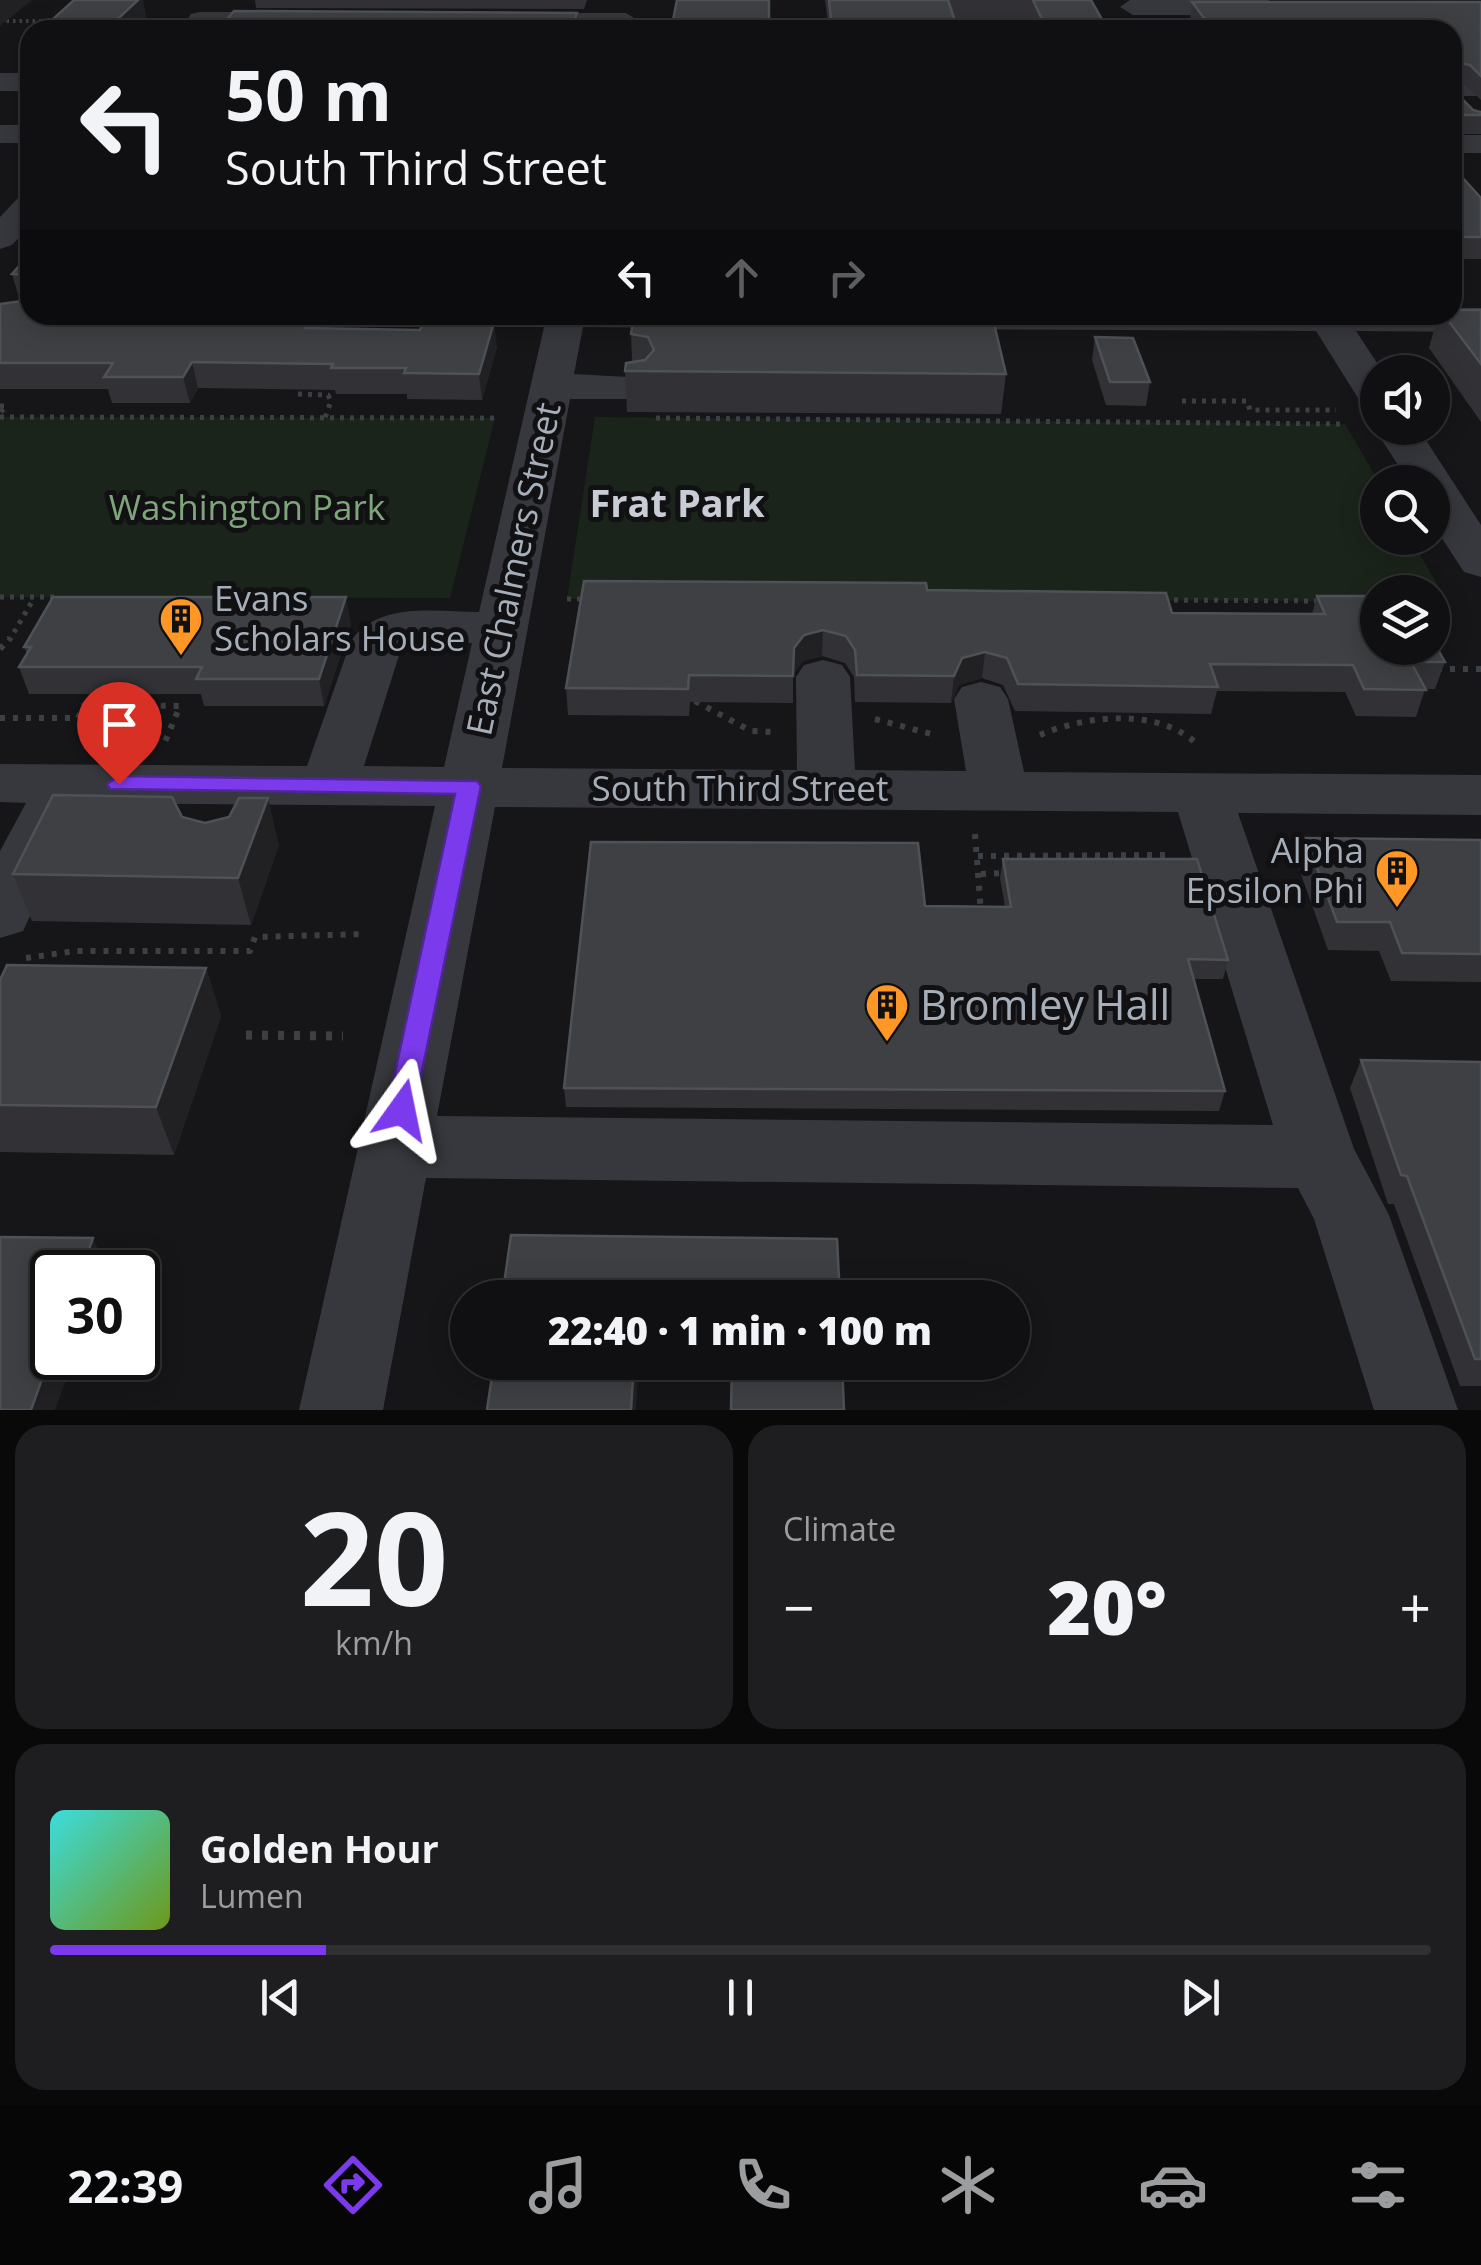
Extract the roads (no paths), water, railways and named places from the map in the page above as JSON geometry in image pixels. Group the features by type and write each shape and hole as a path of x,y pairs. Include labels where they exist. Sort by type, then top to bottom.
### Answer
{"street":[{"path":"1131,3 1298,7"},
{"path":"194,17 326,20"},
{"path":"481,20 627,17"},
{"path":"1462,101 1481,121"},
{"name":"East Chalmers Street","path":"340,1410 564,325"},
{"path":"1332,325 1360,369"},
{"path":"552,386 634,402"},
{"path":"1450,513 1481,562"},
{"path":"329,785 377,641 399,628 502,627"},
{"path":"826,789 841,696"},
{"path":"964,719 1000,790"},
{"path":"1200,769 1320,1157 1350,1214 1416,1410"},
{"name":"South Third Street","path":"0,782 1000,790 1200,769 1481,795"},
{"path":"9,937 64,783"},
{"path":"220,844 242,785"},
{"path":"394,1146 1320,1157"}],"place":[{"name":"Evans Scholars House","path":"181,657"},
{"name":"Alpha Epsilon Phi","path":"1397,909"},
{"name":"Bromley Hall","path":"887,1043"}],"district":[{"name":"Frat Park","path":"677,504"}],"park label":[{"name":"Washington Park","path":"247,508"}]}
